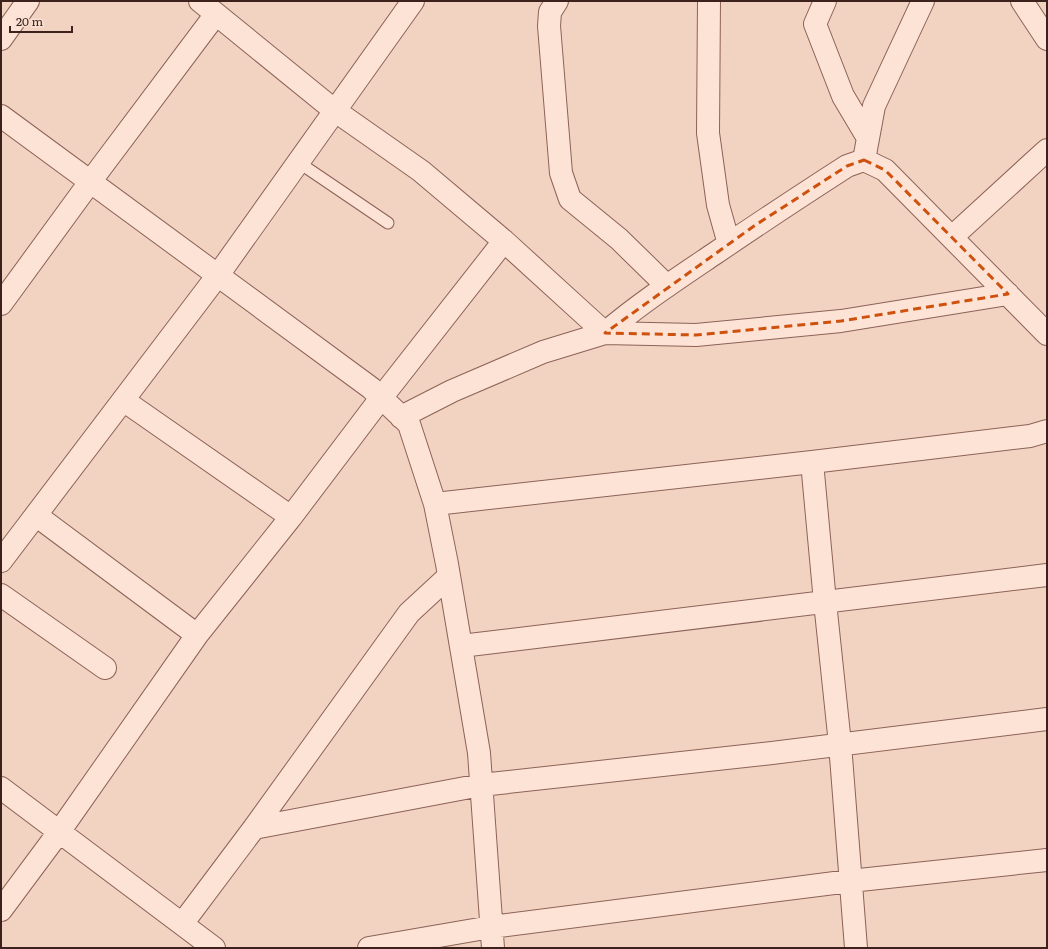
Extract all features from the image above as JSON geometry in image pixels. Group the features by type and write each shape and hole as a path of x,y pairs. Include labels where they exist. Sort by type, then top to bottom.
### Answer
{"street":[{"path":"1,39 28,1"},
{"path":"1,561 37,516 218,276 334,110 413,1"},
{"path":"557,1 550,12 550,26 561,173 570,199 619,239 667,286"},
{"path":"709,1 708,133 718,205 729,244"},
{"path":"825,1 815,24 843,96 868,138"},
{"path":"864,160 874,106 923,1"},
{"path":"1022,1 1047,39"},
{"path":"1,304 90,182 208,8 334,110 421,172 504,241 605,333"},
{"path":"1,116 370,388 409,424 435,504 449,576 479,753 492,938"},
{"path":"952,237 1047,150"},
{"path":"605,333 667,286 754,226 847,166 864,160 885,170 1008,294 1045,327"},
{"path":"1,910 59,832 197,635 291,517 381,398 504,241"},
{"path":"401,417 452,391 544,352 605,333 696,335 841,321 1008,294"},
{"path":"123,400 291,517"},
{"path":"435,504 1030,436 1047,431"},
{"path":"812,462 824,602 840,744 856,948"},
{"path":"37,516 197,635"},
{"path":"461,646 1047,575"},
{"path":"182,924 254,828 408,613 449,576"},
{"path":"1,595 105,668"},
{"path":"254,828 481,785 1047,719"},
{"path":"1,788 214,948"},
{"path":"369,948 492,938 850,881 1047,860"}],"lane":[{"path":"298,162 388,224"}],"highlighted area":[{"path":"864,160 885,170 1008,294 841,321 696,335 605,333 754,226 847,166"}]}
